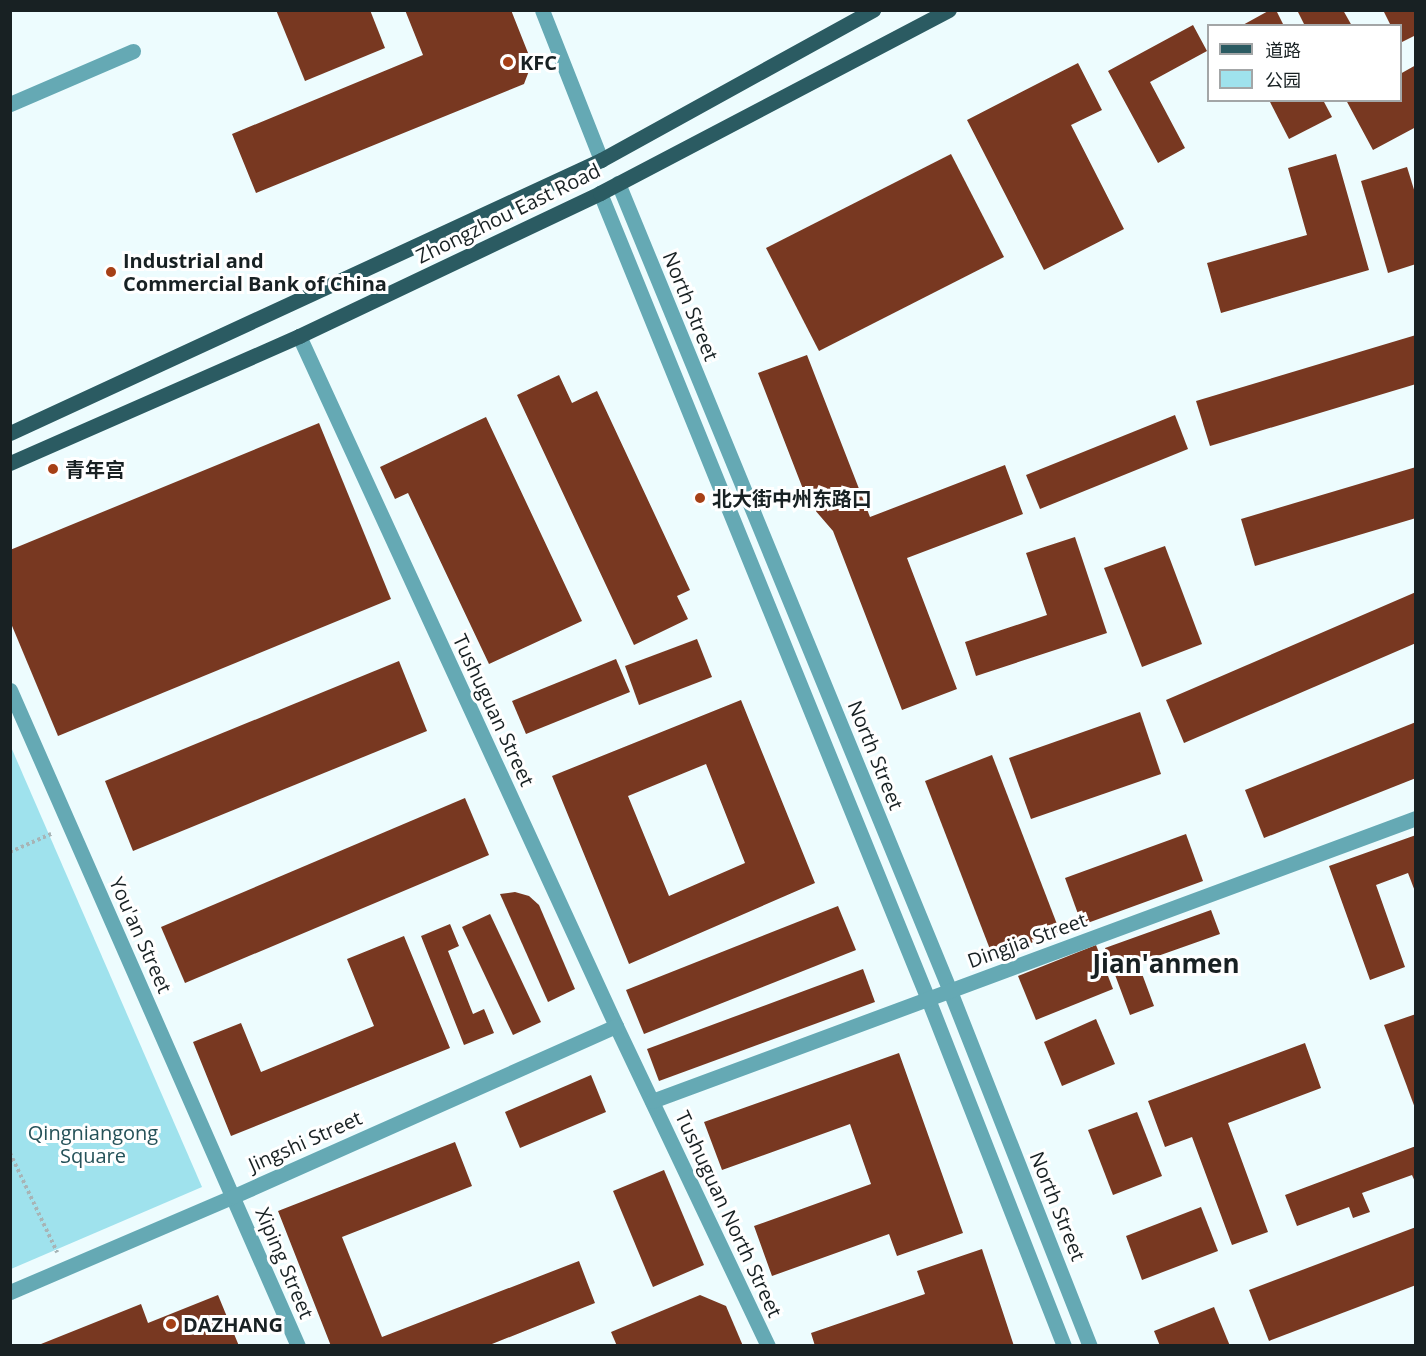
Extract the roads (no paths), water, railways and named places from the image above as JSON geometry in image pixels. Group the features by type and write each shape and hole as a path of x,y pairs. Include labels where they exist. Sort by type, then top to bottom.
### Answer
{"main road":[{"name":"Zhongzhou East Road","path":"10,433 602,160 873,10"},
{"name":"Zhongzhou East Road","path":"10,463 299,336 600,193 950,10"}],"street":[{"path":"542,10 602,160"},
{"path":"10,104 133,51"},
{"name":"North Street","path":"618,183 950,991 1090,1346"},
{"path":"600,193 928,999 1064,1346"},
{"name":"Tushuguan Street","path":"299,336 652,1101"},
{"name":"You'an Street","path":"10,690 234,1196"},
{"name":"Dingjia Street","path":"652,1101 1416,818"},
{"name":"Jingshi Street","path":"10,1292 234,1196 616,1026"},
{"name":"Tushuguan North Street","path":"652,1101 768,1346"},
{"name":"Xiping Street","path":"234,1196 298,1346"}],"place":[{"name":"KFC","path":"508,62"},
{"name":"Industrial and Commercial Bank of China","path":"111,272"},
{"name":"青年宫","path":"53,469"},
{"name":"北大街中州东路口","path":"700,498"},
{"name":"DAZHANG","path":"171,1324"}],"district":[{"name":"Jian'anmen","path":"1166,964"}],"park label":[{"name":"Qingniangong Square","path":"93,1144"}]}
